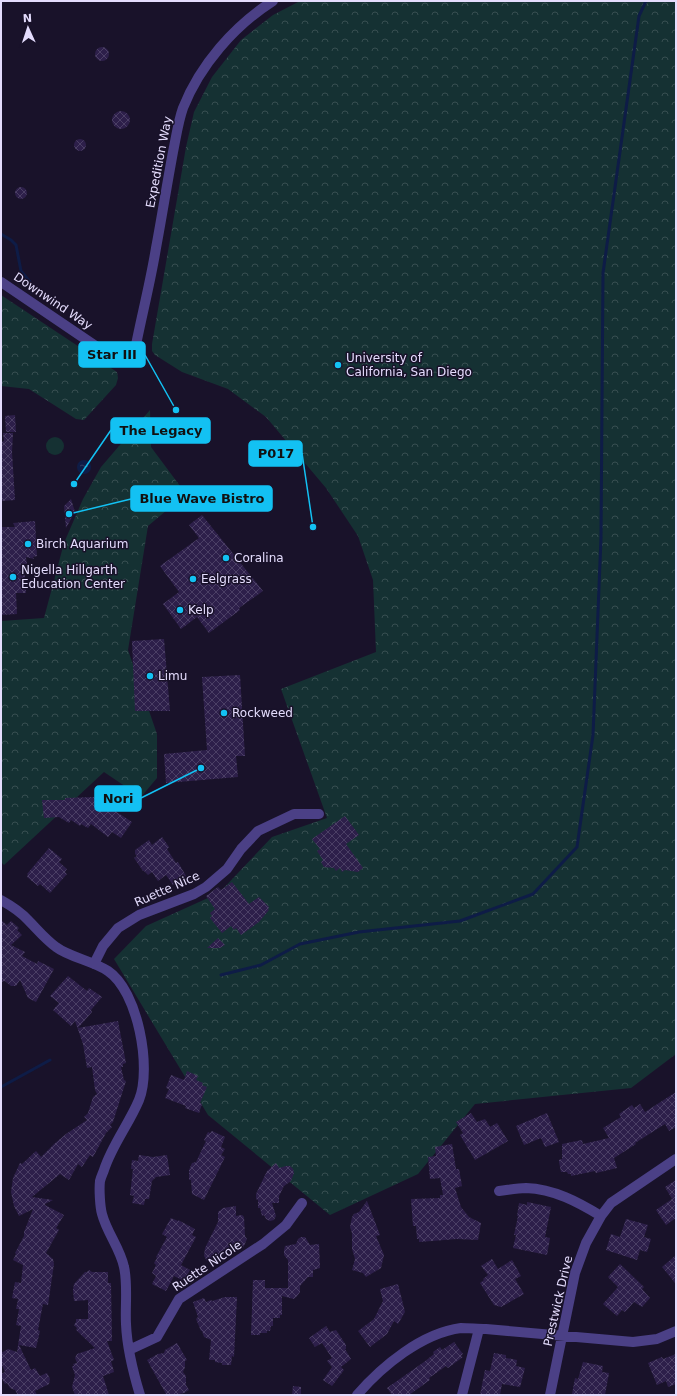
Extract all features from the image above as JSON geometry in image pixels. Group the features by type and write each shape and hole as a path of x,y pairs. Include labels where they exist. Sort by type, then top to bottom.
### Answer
{"street":[{"name":"Expedition Way","path":"133,360 153,267 172,159 183,110 202,71 225,41 247,20 273,1"},
{"name":"Downwind Way","path":"1,282 103,351 120,358 133,360"},
{"name":"Ruette Nice","path":"94,964 103,946 118,928 139,915 194,894 206,887 227,869 241,849 258,831 294,814 318,814"},
{"path":"1,900 27,918 41,935 57,948 108,971 118,980 127,994 136,1015 142,1040 142,1088 139,1099 107,1159 100,1181 101,1213 119,1251 124,1268 126,1326 129,1350 132,1368 140,1395"},
{"name":"Prestwick Drive","path":"550,1395 575,1273 586,1243 601,1216 611,1203 676,1159"},
{"path":"499,1191 526,1188 551,1192 576,1201 601,1216"},
{"name":"Ruette Nicole","path":"129,1350 157,1337 179,1299 264,1244 286,1225 302,1203"},
{"path":"357,1395 372,1377 419,1342 436,1334 462,1328 633,1342 657,1339 676,1331"},
{"path":"462,1395 479,1329"}],"green space":[{"name":"University of California, San Diego","path":"300,1 676,1 676,1054 631,1088 475,1104 418,1174 330,1215 208,1115 114,959 146,926 219,893 272,837 327,818 281,689 376,652 373,580 358,536 326,488 266,417 228,389 182,372 155,355 152,351 186,147 194,112 212,77 241,40 273,15"},
{"path":"1,295 117,372 118,378 116,385 84,420 76,419 29,389 1,386"},
{"path":"150,410 151,447 186,494 148,526 128,650 157,734 157,778 141,797 104,772 4,865 1,862 1,621 44,618 64,543 83,499 101,467"},
{"path":"51,437 59,437 64,442 62,453 59,455 51,455 46,450 46,442"}],"water":[{"path":"81,460 87,460 91,464 91,470 87,474 81,474 77,470 77,464"}],"building":[{"path":"99,47 105,47 109,51 109,57 105,61 99,61 95,57 95,51"},
{"path":"121,111 127,114 130,120 127,126 121,129 115,126 112,120 115,114"},
{"path":"78,139 82,139 86,145 82,151 78,151 74,147 74,143"},
{"path":"19,187 23,187 27,193 23,199 19,199 15,195 15,191"},
{"path":"15,415 16,432 6,432 5,416"},
{"path":"3,433 13,433 12,452 15,500 1,501 1,442 4,441"},
{"path":"71,499 75,512 66,528 64,506"},
{"path":"202,515 263,591 239,608 240,610 209,633 197,617 181,629 163,604 179,592 160,566 199,538 189,525"},
{"path":"35,521 37,556 33,557 34,559 26,557 27,564 24,564 26,593 16,593 17,614 1,615 1,527 15,527 13,523"},
{"name":"Limu","path":"164,639 170,711 135,711 132,641"},
{"name":"Rockweed","path":"240,675 245,756 236,756 238,777 166,783 164,754 207,750 202,677"},
{"path":"94,797 132,822 121,838 112,832 108,837 91,824 88,828 81,824 80,826 71,820 69,823 59,817 44,818 42,800 65,800 65,798"},
{"path":"345,816 359,835 346,844 363,868 358,872 345,870 342,872 340,868 336,871 334,868 324,867 321,862 323,860 317,851 320,849 312,839"},
{"path":"162,837 169,847 167,849 176,863 178,862 186,876 173,885 166,875 158,881 152,872 148,875 143,871 134,858 137,856 135,854 135,850 149,840 152,845"},
{"path":"49,848 62,859 59,862 67,869 65,872 67,874 50,893 40,884 38,886 27,877 27,874"},
{"path":"232,882 249,904 259,897 269,907 269,910 259,922 241,935 236,928 234,930 231,926 222,933 210,918 212,916 210,913 215,909 206,896 218,887 221,890"},
{"path":"1,920 7,925 11,921 19,928 17,930 22,935 11,945 25,952 22,956 37,964 38,961 54,969 36,1002 28,998 20,980 16,986 11,986 5,981 1,982"},
{"path":"218,938 225,945 220,948 207,948"},
{"path":"68,976 87,991 89,988 102,997 91,1010 92,1012 78,1028 118,1021 126,1063 123,1064 123,1067 121,1067 124,1080 126,1081 113,1122 110,1125 112,1127 106,1133 93,1157 90,1155 82,1167 78,1164 69,1180 60,1174 32,1197 53,1200 45,1205 64,1215 56,1228 59,1230 46,1253 53,1259 54,1264 48,1305 43,1304 38,1330 40,1331 36,1348 19,1345 31,1370 35,1368 40,1376 47,1373 50,1379 49,1384 35,1391 37,1395 18,1395 7,1383 5,1384 1,1377 1,1374 5,1372 1,1363 1,1353 8,1349 17,1352 21,1326 16,1325 19,1309 16,1309 18,1299 12,1298 15,1282 21,1283 23,1265 13,1260 24,1236 24,1232 33,1209 19,1216 14,1206 11,1192 13,1178 20,1163 22,1164 36,1151 41,1157 66,1134 87,1120 84,1117 88,1113 93,1097 97,1094 95,1090 92,1067 87,1068 83,1044 75,1021 71,1026 53,1010 59,1003 50,996"},
{"path":"187,1071 198,1076 196,1080 203,1083 202,1085 207,1087 200,1103 202,1104 199,1113 165,1098 169,1089 166,1088 171,1075 184,1080"},
{"path":"676,1092 676,1127 669,1131 665,1124 635,1143 636,1144 614,1158 617,1168 596,1173 595,1171 571,1176 571,1174 568,1174 567,1172 561,1172 559,1160 562,1159 562,1144 582,1140 583,1144 609,1138 603,1128 621,1117 619,1114 632,1105 634,1108 640,1104 645,1112"},
{"path":"471,1113 477,1122 485,1119 490,1127 497,1123 508,1141 475,1160 460,1135 463,1133 456,1122"},
{"path":"547,1113 559,1142 545,1147 541,1138 524,1145 516,1126"},
{"path":"212,1131 225,1137 221,1147 225,1149 221,1155 225,1157 204,1200 192,1194 191,1180 189,1180 189,1170 192,1163 196,1162 206,1141 204,1140 208,1132 210,1133"},
{"path":"452,1144 456,1169 459,1169 462,1186 455,1188 461,1207 469,1217 481,1223 478,1240 457,1239 419,1242 419,1239 417,1239 416,1226 413,1226 411,1199 440,1198 440,1195 443,1195 440,1178 430,1179 428,1157 436,1156 435,1147"},
{"path":"139,1155 153,1157 167,1155 170,1175 156,1177 152,1181 149,1199 145,1199 144,1205 132,1203 134,1196 130,1195 133,1169 131,1169 132,1160 138,1161"},
{"path":"276,1163 279,1168 290,1166 294,1173 291,1181 284,1186 279,1196 279,1203 272,1203 276,1216 274,1220 270,1221 266,1219 264,1215 262,1216 260,1208 258,1208 256,1194 267,1171"},
{"path":"676,1180 676,1218 666,1225 656,1210 672,1199 665,1187"},
{"path":"367,1201 380,1235 376,1236 384,1255 381,1268 366,1277 363,1273 352,1270 355,1259 352,1249 352,1233 350,1227 352,1217 354,1214 359,1212"},
{"path":"527,1202 551,1207 545,1237 550,1238 547,1255 513,1248 516,1235 514,1235 519,1203 527,1205"},
{"path":"236,1206 236,1216 242,1215 244,1217 245,1236 247,1239 243,1248 236,1246 235,1248 231,1246 223,1251 216,1262 207,1261 204,1256 205,1248 218,1222 218,1212 223,1208"},
{"path":"171,1218 195,1229 192,1235 196,1237 181,1265 190,1270 184,1281 174,1276 166,1291 152,1284 156,1276 152,1273 156,1265 154,1263 157,1258 156,1257 167,1237 162,1234"},
{"path":"626,1219 648,1225 644,1237 651,1239 647,1252 640,1250 637,1260 606,1250 611,1234 620,1237"},
{"path":"305,1237 310,1245 319,1244 320,1268 313,1270 313,1277 308,1277 300,1286 300,1292 294,1299 282,1296 282,1315 280,1315 280,1318 273,1318 273,1326 271,1326 270,1331 267,1331 267,1333 260,1333 260,1335 251,1335 253,1280 265,1280 265,1288 288,1288 288,1260 284,1255 285,1246 296,1244 298,1239"},
{"path":"676,1255 676,1284 662,1267"},
{"path":"492,1259 498,1269 512,1260 521,1276 515,1279 524,1294 501,1307 494,1305 480,1283 488,1275 481,1266"},
{"path":"620,1264 644,1287 642,1289 650,1298 642,1307 634,1302 625,1312 622,1310 617,1316 603,1304 618,1287 608,1277"},
{"path":"89,1270 92,1272 108,1272 108,1283 111,1283 112,1341 107,1341 114,1360 111,1361 114,1372 103,1376 109,1395 75,1395 72,1387 75,1375 72,1366 74,1366 73,1364 77,1363 75,1358 77,1354 95,1348 76,1330 77,1328 74,1325 76,1319 88,1319 88,1300 74,1301 73,1290 74,1284 85,1272"},
{"path":"398,1284 405,1312 398,1324 394,1321 387,1334 370,1347 358,1331 374,1319 383,1301 380,1289"},
{"path":"225,1297 237,1297 234,1357 232,1356 231,1365 222,1365 222,1363 215,1362 215,1360 209,1360 211,1340 204,1337 201,1331 196,1319 198,1317 193,1302 204,1298 206,1302"},
{"path":"326,1326 330,1332 336,1330 346,1345 345,1349 351,1359 341,1367 344,1370 332,1386 323,1380 332,1367 327,1361 332,1358 322,1343 315,1347 309,1338"},
{"path":"454,1342 463,1354 461,1356 463,1357 448,1368 446,1366 409,1395 392,1395 387,1388 424,1362 440,1347 442,1350"},
{"path":"177,1343 187,1360 185,1361 183,1372 186,1376 186,1385 189,1390 184,1393 173,1395 166,1394 147,1360 158,1354 164,1353 165,1350"},
{"path":"494,1353 506,1355 506,1358 517,1360 516,1366 525,1368 520,1387 502,1384 500,1395 480,1395 485,1370 490,1371"},
{"path":"676,1354 676,1384 668,1387 666,1381 657,1385 648,1363 662,1357 663,1359"},
{"path":"583,1362 603,1366 602,1372 609,1373 605,1395 572,1394 575,1378 578,1379"},
{"path":"293,1386 301,1387 301,1395 292,1395"}],"waterway":[{"path":"221,975 261,965 300,944 359,932 460,921 533,894 577,847 593,735 601,538 603,273 639,16 646,1"},
{"path":"1,234 16,245 21,271 30,282 32,292"},
{"path":"1,1087 50,1060"}],"place":[{"name":"University of California, San Diego","path":"338,365"},
{"name":"Star III","path":"176,410"},
{"name":"The Legacy","path":"74,484"},
{"name":"Blue Wave Bistro","path":"69,514"},
{"name":"P017","path":"313,527"},
{"name":"Birch Aquarium","path":"28,544"},
{"name":"Coralina","path":"226,558"},
{"name":"Nigella Hillgarth Education Center","path":"13,577"},
{"name":"Eelgrass","path":"193,579"},
{"name":"Kelp","path":"180,610"},
{"name":"Limu","path":"150,676"},
{"name":"Rockweed","path":"224,713"},
{"name":"Nori","path":"201,768"}]}
